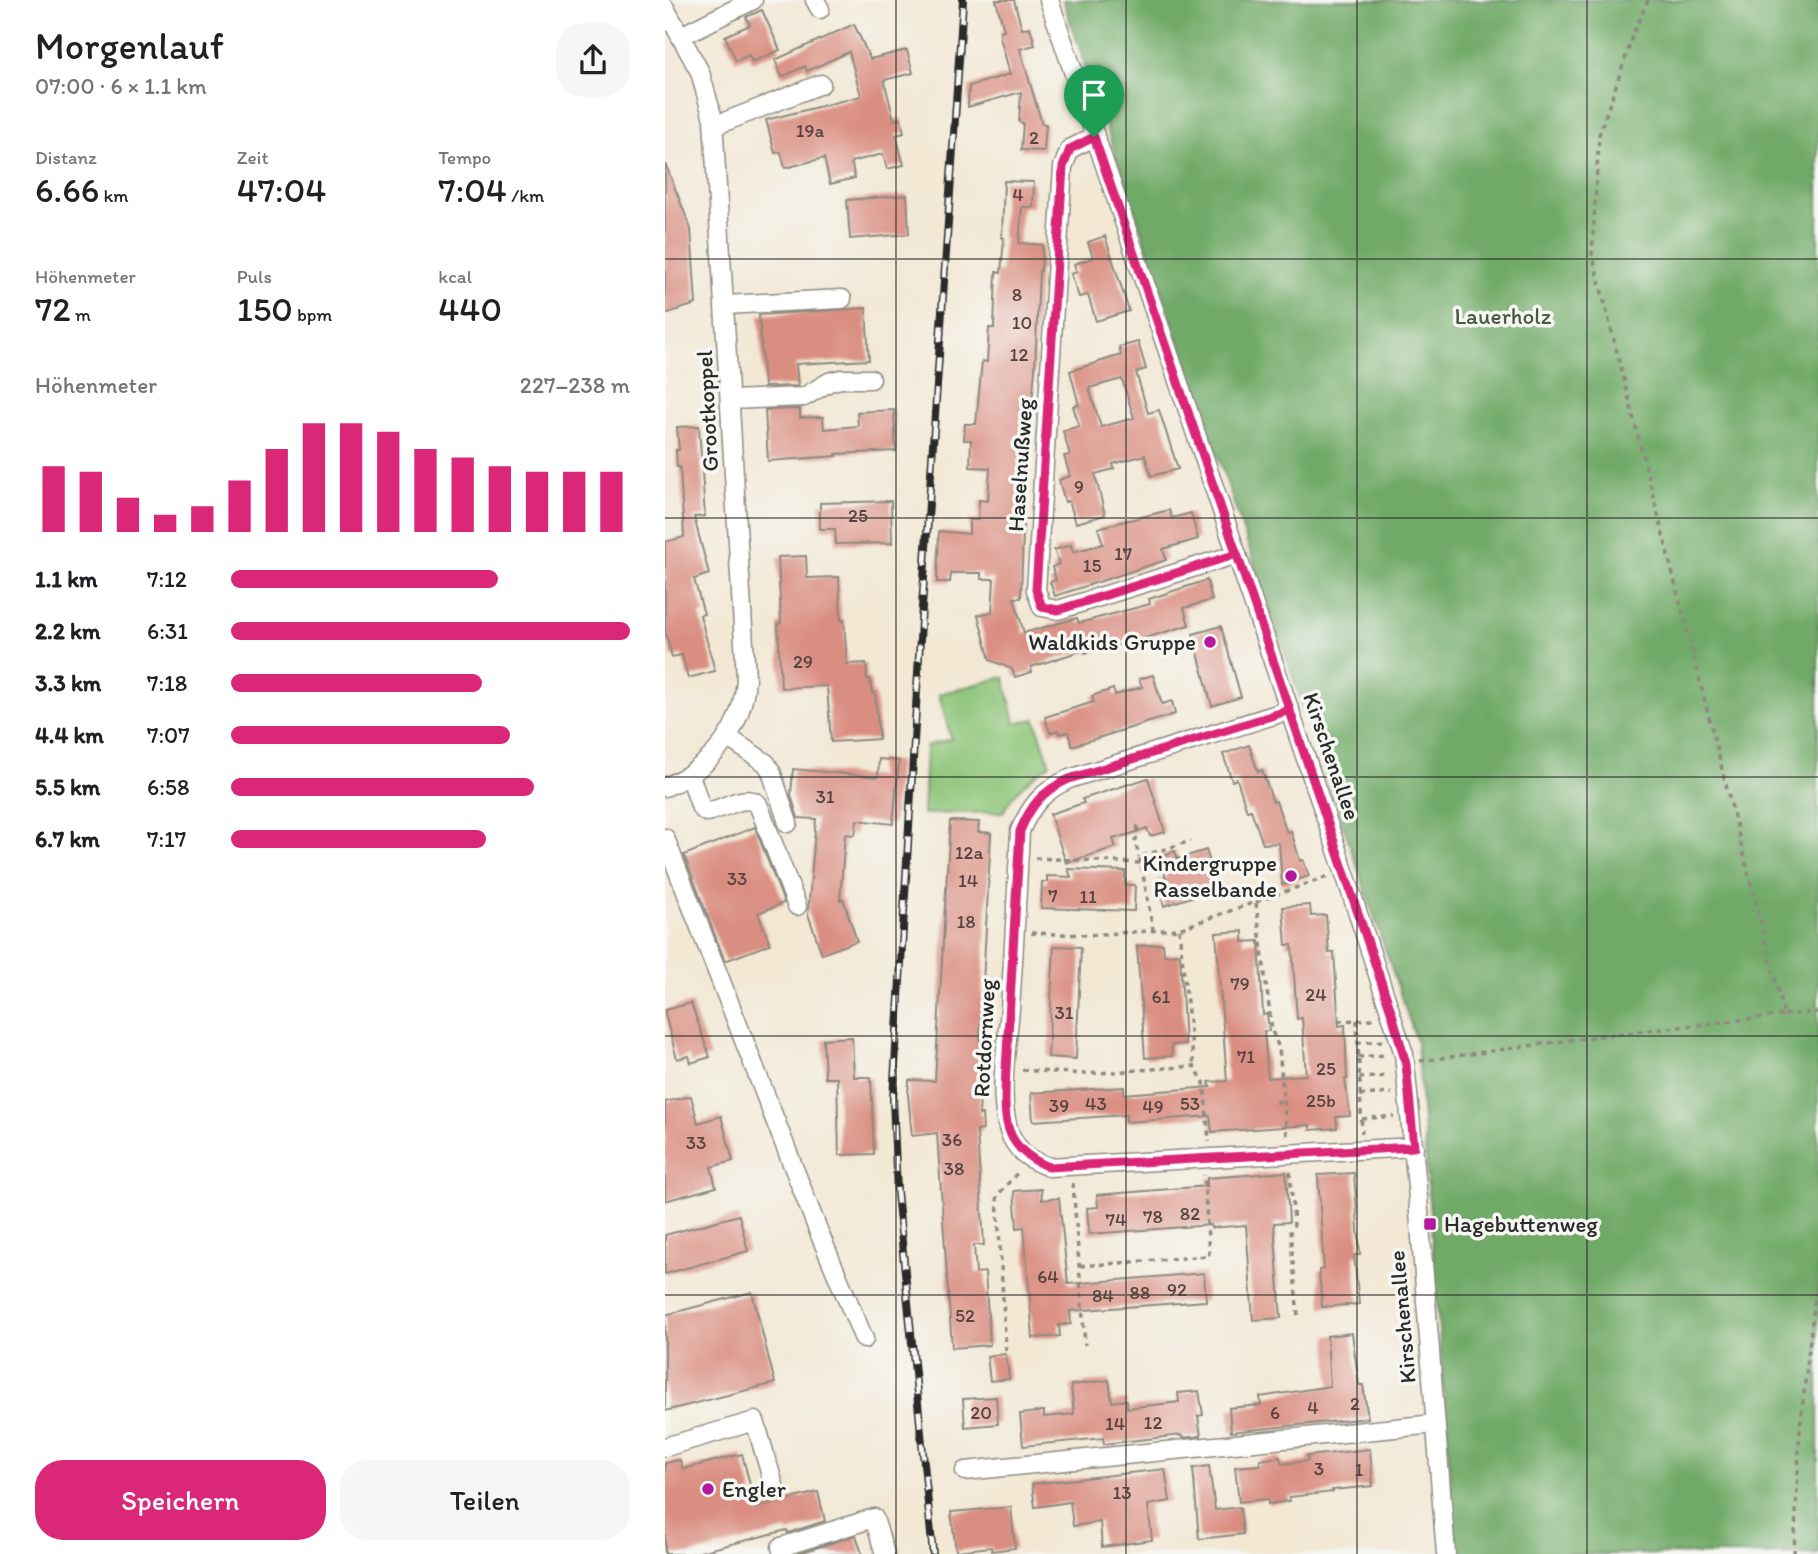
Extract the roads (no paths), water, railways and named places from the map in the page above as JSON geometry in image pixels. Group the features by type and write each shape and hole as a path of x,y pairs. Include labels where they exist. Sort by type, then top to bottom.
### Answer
{"street":[{"path":"681,36 753,0"},
{"name":"Kirschenallee","path":"1049,0 1407,1064 1446,1554"},
{"name":"Grootkoppel","path":"665,8 699,72 714,126 746,678 745,699 727,737 716,753 690,775 665,787"},
{"path":"714,126 821,84"},
{"name":"Haselnußweg","path":"1094,137 1070,149 1063,167 1036,590 1042,607 1058,610 1237,554"},
{"path":"725,305 842,299"},
{"path":"731,400 804,397 829,382 871,379"},
{"name":"Rotdornweg","path":"1290,710 1115,764 1055,786 1029,809 1020,831 1006,1069 1006,1120 1012,1138 1030,1159 1049,1167 1414,1147"},
{"path":"727,737 766,763 788,823"},
{"path":"690,775 701,808 706,812 745,800 753,800 758,804 797,906"},
{"path":"665,838 813,1217 864,1339"},
{"path":"665,1447 755,1422 775,1489"},
{"path":"965,1471 1435,1424"},
{"path":"783,1554 781,1548 874,1518 885,1554"}],"railway":[{"path":"933,1554 897,1192 893,1099 921,622 963,0"}],"place":[{"name":"Waldkids Gruppe","path":"1210,642"},
{"name":"Kindergruppe Rasselbande","path":"1291,876"},
{"name":"Hagebuttenweg","path":"1430,1224"},
{"name":"Engler","path":"708,1489"}],"park label":[{"name":"Lauerholz","path":"1503,316"}]}
